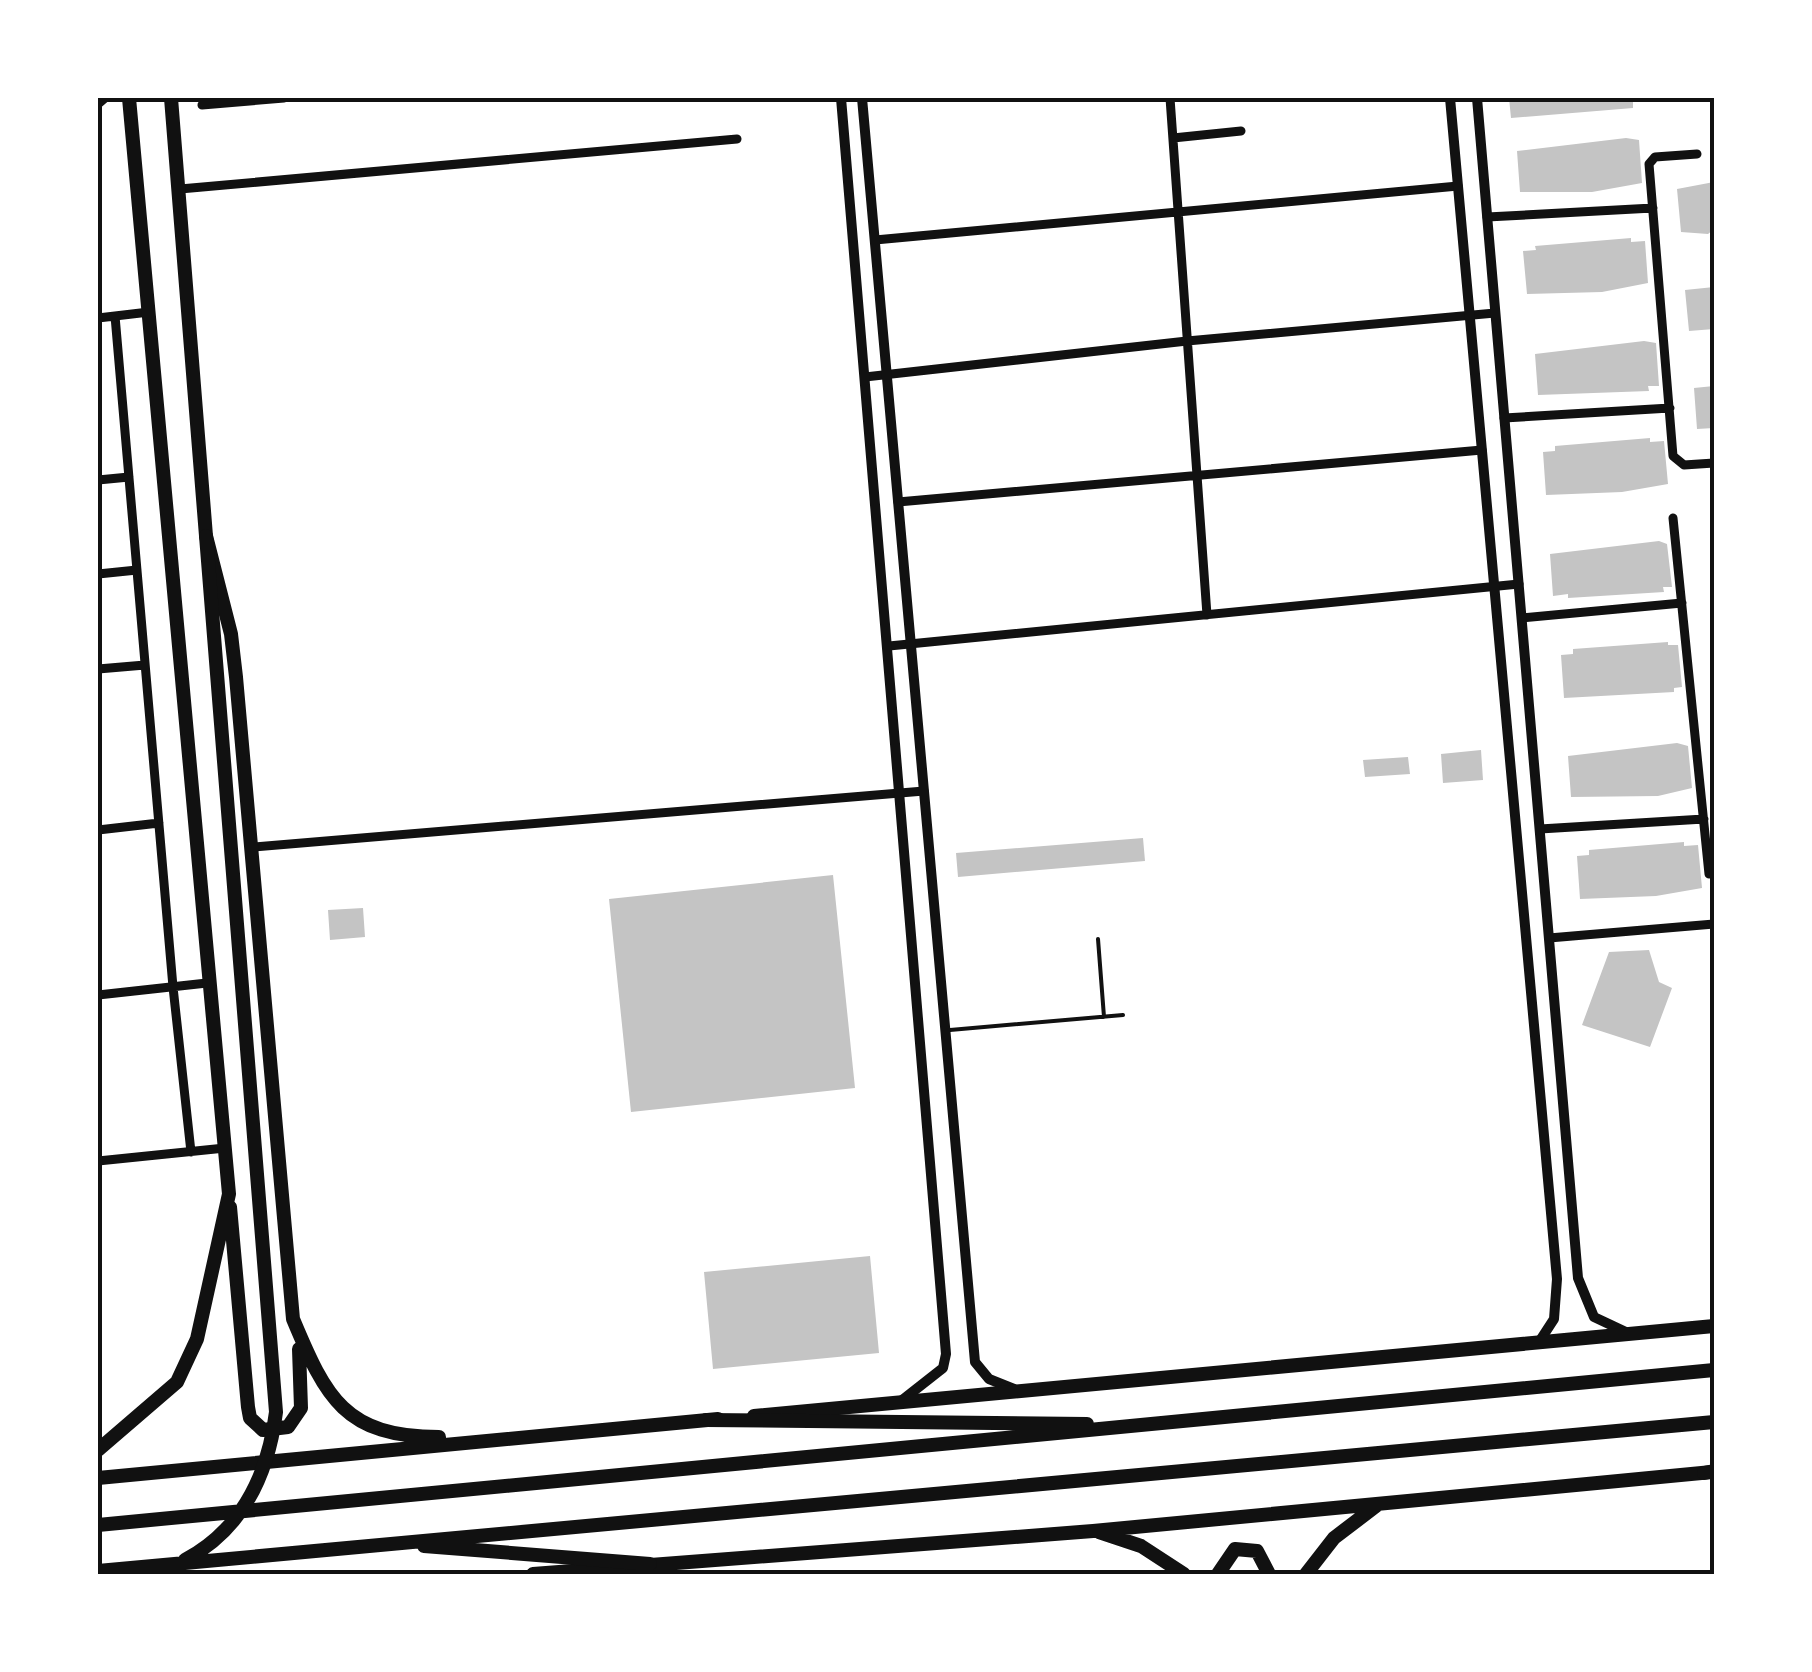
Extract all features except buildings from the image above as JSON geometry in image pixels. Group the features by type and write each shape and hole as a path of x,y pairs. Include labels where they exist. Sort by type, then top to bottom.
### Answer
{"main road":[{"path":"129,98 248,1407 250,1418 263,1430 288,1427 301,1408 302,1366 293,1318 253,848 230,634 206,536"},
{"path":"147,1574 200,1552 244,1509 272,1445 276,1366 171,98"},
{"path":"98,1450 177,1382 196,1339 229,1194"},
{"path":"293,1318 332,1398 373,1427 394,1437 524,1436"},
{"path":"98,1478 1714,1326"},
{"path":"98,1524 1714,1370"},
{"path":"706,1420 1168,1424"},
{"path":"98,1571 1714,1422"},
{"path":"532,1574 1094,1531 1711,1472"},
{"path":"1306,1574 1334,1538 1379,1504"},
{"path":"1094,1531 1141,1546 1184,1574"},
{"path":"383,1543 650,1564"},
{"path":"1218,1574 1235,1548 1257,1552 1270,1574"}],"street":[{"path":"98,104 105,98"},
{"path":"202,105 284,98"},
{"path":"840,98 902,794 946,1354 943,1368 898,1402"},
{"path":"862,98 974,1362 989,1378 1020,1392"},
{"path":"1170,98 1207,614"},
{"path":"1450,98 1558,1279 1554,1320 1541,1340"},
{"path":"1477,98 1578,1278 1594,1317 1631,1335"},
{"path":"1172,138 1240,131"},
{"path":"180,189 737,139"},
{"path":"1697,154 1650,160 1652,208 1676,463 1714,463"},
{"path":"875,240 1458,186"},
{"path":"1487,217 1652,208"},
{"path":"98,318 150,312"},
{"path":"865,377 1187,340 1496,313"},
{"path":"115,316 172,987 191,1152"},
{"path":"1504,418 1670,408"},
{"path":"898,502 1482,450"},
{"path":"98,480 129,476"},
{"path":"1673,518 1710,874"},
{"path":"98,574 137,570"},
{"path":"889,646 1519,584"},
{"path":"1522,618 1682,603"},
{"path":"98,669 145,665"},
{"path":"253,848 924,790"},
{"path":"1540,828 1704,819"},
{"path":"98,830 158,822"},
{"path":"1549,938 1714,924"},
{"path":"98,995 207,983"},
{"path":"1534,1022 1556,1020"},
{"path":"98,1160 226,1148"},
{"path":"1558,1279 1578,1278"}],"lane":[{"path":"1098,939 1104,1017"},
{"path":"945,1031 1122,1015"}]}
